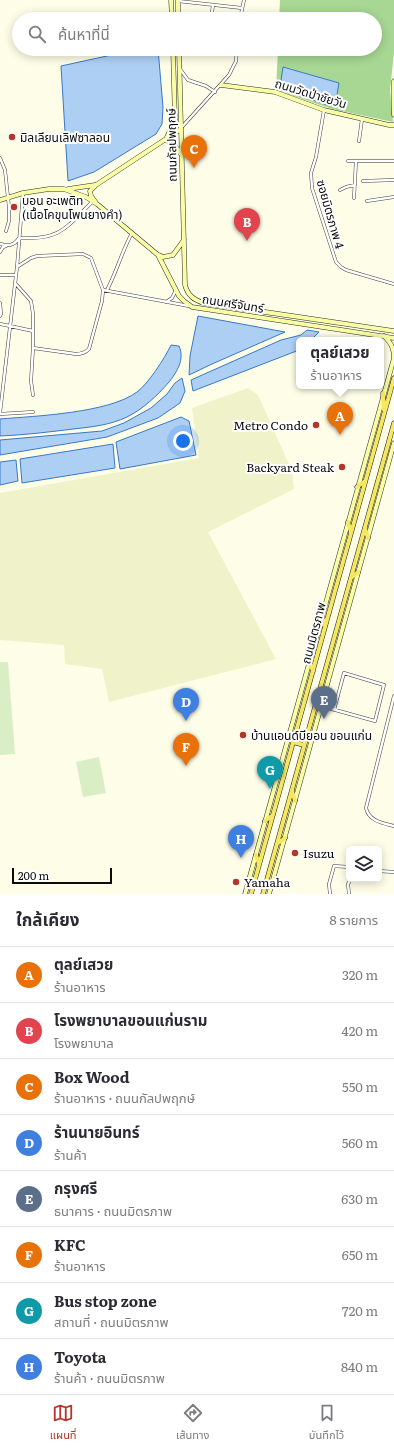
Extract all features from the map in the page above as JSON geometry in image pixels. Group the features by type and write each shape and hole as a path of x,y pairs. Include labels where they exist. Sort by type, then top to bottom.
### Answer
{"main road":[{"path":"172,0 172,12"},
{"path":"178,0 178,12"},
{"name":"ถนนกัลปพฤกษ์","path":"164,140 175,120 173,56"},
{"name":"ถนนกัลปพฤกษ์","path":"179,56 185,285 187,292 195,300"},
{"path":"394,81 394,115"},
{"name":"ถนนวัดป่าชัยวัน","path":"221,86 276,92 324,110 394,125"},
{"path":"174,89 180,89"},
{"path":"97,204 89,194 96,185 181,129"},
{"path":"164,140 172,142 182,155"},
{"path":"64,189 96,185"},
{"name":"ถนนศรีจันทร์","path":"0,200 23,193 49,189 64,189 79,194 97,204 158,254 176,290 184,301 192,307 394,338"},
{"path":"158,254 163,257 173,255 184,240"},
{"name":"ถนนศรีจันทร์","path":"195,300 204,303 247,310 394,330"},
{"path":"384,336 392,345 394,358"},
{"name":"ถนนมิตรภาพ","path":"245,894 383,393 394,358"},
{"name":"ถนนมิตรภาพ","path":"251,894 394,378"},
{"path":"383,393 384,417"},
{"name":"ถนนมิตรภาพ","path":"263,894 394,423"},
{"path":"269,894 394,443"},
{"path":"357,487 366,480"},
{"path":"348,522 351,532"},
{"path":"365,528 368,538"},
{"path":"351,578 358,572"},
{"path":"319,627 327,619"},
{"path":"309,661 313,671"},
{"path":"293,742 304,745"},
{"path":"292,791 295,801"},
{"path":"265,821 273,815"},
{"path":"277,844 284,838"},
{"path":"256,855 260,864"}],"street":[{"path":"178,0 242,8"},
{"path":"241,12 244,0"},
{"path":"212,12 213,5"},
{"path":"181,129 221,86 233,70 236,56"},
{"path":"179,68 188,80 206,86 215,92"},
{"name":"ซอยมิตรภาพ 4","path":"324,110 311,180 312,188 336,262 340,267 346,270 394,284"},
{"path":"181,116 186,121 190,120"},
{"path":"359,141 362,118"},
{"path":"0,158 4,170 9,213 6,231"},
{"path":"348,161 394,161"},
{"path":"354,198 356,161"},
{"path":"363,181 394,180"},
{"path":"340,190 355,185"},
{"path":"23,193 23,210 0,413 33,412"},
{"path":"367,201 394,196"},
{"path":"0,252 3,247 13,244 19,238 43,238 61,231 92,202"},
{"path":"107,290 120,262 122,251 132,232"},
{"path":"0,244 6,246"},
{"path":"17,267 34,257 86,254 92,260 103,290 102,300 87,351 82,354 76,354 33,348"},
{"path":"0,275 16,275"},
{"path":"15,283 31,301 33,314 31,381 33,395"},
{"path":"103,290 192,307"},
{"path":"166,302 172,298 176,290"},
{"path":"0,303 0,316"},
{"path":"0,324 32,331"},
{"path":"0,369 5,370"},
{"path":"321,706 334,710 375,721 384,685 344,673 334,710"},
{"path":"394,696 366,808 367,813 374,820 394,826"},
{"path":"330,894 329,884 334,866 346,868"},
{"path":"382,872 394,872"},
{"path":"349,882 349,894"}],"green space":[{"path":"280,0 394,0 394,53 390,90 393,122 332,109 276,90 278,56 382,56 382,12 279,12","holes":["284,67 339,83 330,106 284,90 280,87"]},
{"path":"248,388 258,395 292,471 294,489 208,532 276,659 109,702 102,669 65,664 64,645 0,640 0,493 199,458 192,408"},
{"path":"0,662 8,662 15,754 0,755"},
{"path":"99,757 106,793 83,797 76,762"}],"water":[{"path":"107,56 159,56 163,107 162,124 156,134 94,172 68,181 61,66"},
{"path":"283,67 339,83 337,95 330,106 284,90 280,87"},
{"path":"198,316 285,332 189,375 190,356"},
{"path":"307,330 319,332 314,337 296,337 296,351 193,391 191,380 281,340 301,335"},
{"path":"171,345 179,346 181,351 181,360 175,374 155,397 139,410 127,417 107,424 94,426 0,436 0,419 52,415 91,409 109,405 125,399 137,392 146,383 165,357"},
{"path":"182,378 185,391 180,403 158,418 107,437 0,455 0,440 102,431 124,423 151,408 167,394 175,383"},
{"path":"181,417 189,421 196,455 120,469 116,442"},
{"path":"113,444 115,468 22,483 20,459"},
{"path":"16,460 18,481 0,485 0,462"}],"place":[{"name":"มิลเลียนเลิฟซาลอน","path":"12,137"},
{"name":"Box Wood","path":"194,168"},
{"name":"บอน อะเพติท (เนื้อโคขุนโพนยางคำ)","path":"14,207"},
{"name":"โรงพยาบาลขอนแก่นราม","path":"247,241"},
{"name":"Metro Condo","path":"316,425"},
{"name":"ตุลย์เสวย","path":"340,435"},
{"name":"Backyard Steak","path":"342,467"},
{"name":"กรุงศรี","path":"324,719"},
{"name":"ร้านนายอินทร์","path":"186,721"},
{"name":"บ้านแอนด์บียอน ขอนแก่น","path":"243,735"},
{"name":"KFC","path":"186,766"},
{"name":"Bus stop zone","path":"270,789"},
{"name":"Isuzu","path":"295,853"},
{"name":"Toyota","path":"241,858"},
{"name":"Yamaha","path":"236,882"}]}
